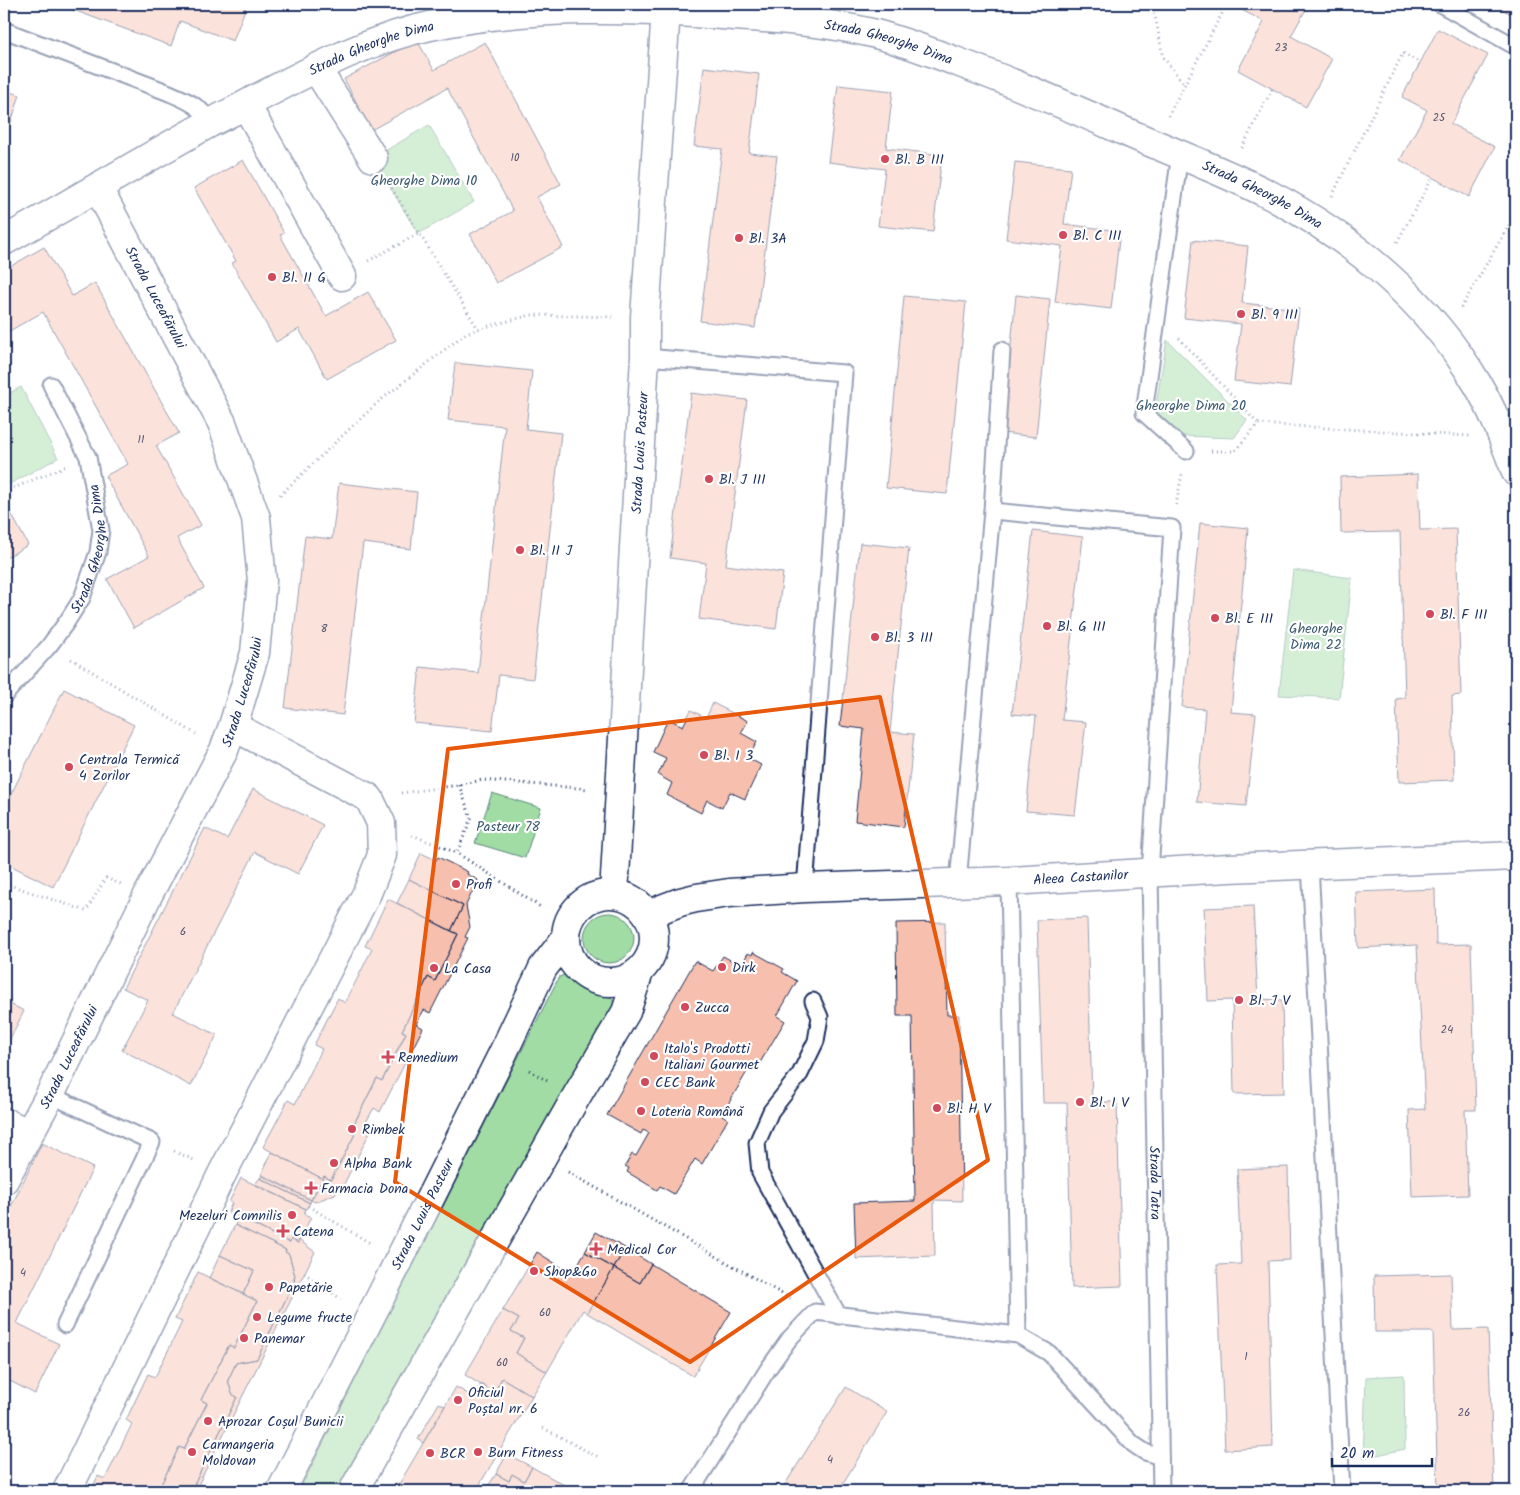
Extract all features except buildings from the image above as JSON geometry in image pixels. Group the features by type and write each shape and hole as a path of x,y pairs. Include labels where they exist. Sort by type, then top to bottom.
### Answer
{"street":[{"name":"Strada Gheorghe Dima","path":"4,241 210,123 316,68 370,45 426,26 554,7 666,10 825,25 874,33 982,71 1228,175 1271,196 1318,223 1382,269 1444,336 1478,385 1504,438 1516,472"},
{"name":"Strada Louis Pasteur","path":"280,1491 381,1296 502,1055 543,968 566,938 568,925 574,911 585,901 599,895 614,894 645,356 645,317 666,10"},
{"path":"316,68 373,158"},
{"path":"246,105 342,276"},
{"name":"Strada Luceafărului","path":"4,1180 50,1095 148,895 228,738 255,653 262,581 256,518 222,423 98,188"},
{"path":"67,1491 223,1172 367,893 382,855 381,823 369,798 228,738"},
{"name":"Aleea Castanilor","path":"649,916 664,908 696,898 729,893 805,888 1009,881 1310,864 1516,856"},
{"path":"352,1491 626,1012 639,972 651,955 654,930 649,916 639,905 628,897 614,894"},
{"path":"566,938 568,953 574,965 584,974 596,980 609,983 622,981 639,972"},
{"path":"4,1122 28,1133"}],"lane":[{"path":"1440,4 1516,47"},
{"path":"4,30 167,92 189,102 207,114 210,123"},
{"path":"1180,154 1144,413 1186,451"},
{"path":"958,882 992,511 1002,350"},
{"path":"645,356 844,373 805,888"},
{"name":"Strada Gheorghe Dima","path":"4,696 49,646 82,598 98,552 100,530 88,457 51,385"},
{"path":"992,511 1172,528"},
{"name":"Strada Tatra","path":"1161,1491 1150,873 1172,528"},
{"path":"1310,864 1342,1491"},
{"path":"1009,881 1018,1335"},
{"path":"813,1001 820,1017 816,1042 800,1074 771,1111 757,1144 760,1173 840,1316"},
{"path":"50,1095 152,1142 64,1325"},
{"path":"691,1491 768,1368 790,1338 815,1312 1018,1335 1049,1353 1133,1444 1145,1452 1160,1457"}],"path":[{"path":"1151,4 1164,57 1184,84 1227,4"},
{"path":"1318,223 1403,53 1420,63"},
{"path":"1228,175 1272,89"},
{"path":"373,158 478,329"},
{"path":"1382,269 1433,177"},
{"path":"1444,336 1516,213"},
{"path":"342,276 418,234"},
{"path":"256,518 377,404 466,333 530,314 645,317"},
{"path":"1158,314 1258,424 1504,438"},
{"path":"1172,528 1186,451 1235,451 1258,424"},
{"path":"4,492 88,457"},
{"path":"49,646 228,738"},
{"path":"369,798 482,780 619,791"},
{"path":"457,854 471,818 459,785"},
{"path":"381,823 457,854 542,908"},
{"path":"4,884 86,911 106,878 148,895"},
{"path":"502,1055 576,1097"},
{"path":"152,1142 223,1172"},
{"path":"561,1168 815,1312"},
{"path":"308,1206 370,1243"},
{"path":"304,1274 341,1299"},
{"path":"543,1428 600,1458"}],"highlighted area":[{"path":"880,697 988,1160 690,1362 395,1182 448,749"}],"green space":[{"name":"Gheorghe Dima 10","path":"429,125 474,202 418,234 373,158"},
{"name":"Gheorghe Dima 20","path":"1167,340 1247,420 1234,438 1182,436 1155,411"},
{"path":"21,387 58,458 4,487 4,396"},
{"name":"Gheorghe Dima 22","path":"1293,570 1352,578 1339,698 1279,695"},
{"name":"Pasteur 78","path":"492,793 541,808 525,858 475,843"},
{"path":"604,913 614,913 627,920 634,933 634,943 627,956 614,963 604,963 595,959 588,952 584,943 584,933 588,924 595,917"},
{"path":"567,974 612,998 615,1006 338,1491 299,1491 559,977"},
{"path":"1404,1375 1405,1449 1363,1458 1366,1377"}],"place":[{"name":"Bl. B III","path":"885,159"},
{"name":"Bl. C III","path":"1063,235"},
{"name":"Bl. 3A","path":"739,238"},
{"name":"Bl. II G","path":"272,277"},
{"name":"Bl. 9 III","path":"1241,314"},
{"name":"Bl. J III","path":"709,479"},
{"name":"Bl. II J","path":"520,550"},
{"name":"Bl. F III","path":"1430,614"},
{"name":"Bl. E III","path":"1215,618"},
{"name":"Bl. G III","path":"1047,626"},
{"name":"Bl. 3 III","path":"875,637"},
{"name":"Bl. I 3","path":"704,755"},
{"name":"Centrala Termică 4 Zorilor","path":"69,767"},
{"name":"Profi","path":"456,884"},
{"name":"Dirk","path":"722,967"},
{"name":"La Casa","path":"434,968"},
{"name":"Bl. J V","path":"1239,1000"},
{"name":"Zucca","path":"685,1007"},
{"name":"Italo's Prodotti Italiani Gourmet","path":"654,1056"},
{"name":"Remedium","path":"388,1057"},
{"name":"CEC Bank","path":"645,1082"},
{"name":"Bl. I V","path":"1080,1102"},
{"name":"Bl. H V","path":"937,1108"},
{"name":"Loteria Română","path":"641,1111"},
{"name":"Rimbek","path":"352,1129"},
{"name":"Alpha Bank","path":"334,1163"},
{"name":"Farmacia Dona","path":"311,1188"},
{"name":"Mezeluri Comnilis","path":"292,1215"},
{"name":"Catena","path":"283,1231"},
{"name":"Medical Cor","path":"596,1249"},
{"name":"Shop&Go","path":"534,1271"},
{"name":"Papetărie","path":"269,1287"},
{"name":"Legume fructe","path":"257,1317"},
{"name":"Panemar","path":"244,1338"},
{"name":"Oficiul Poștal nr. 6","path":"458,1400"},
{"name":"Aprozar Coșul Bunicii","path":"208,1421"},
{"name":"Carmangeria Moldovan","path":"192,1452"},
{"name":"Burn Fitness","path":"478,1452"},
{"name":"BCR","path":"430,1453"}]}
